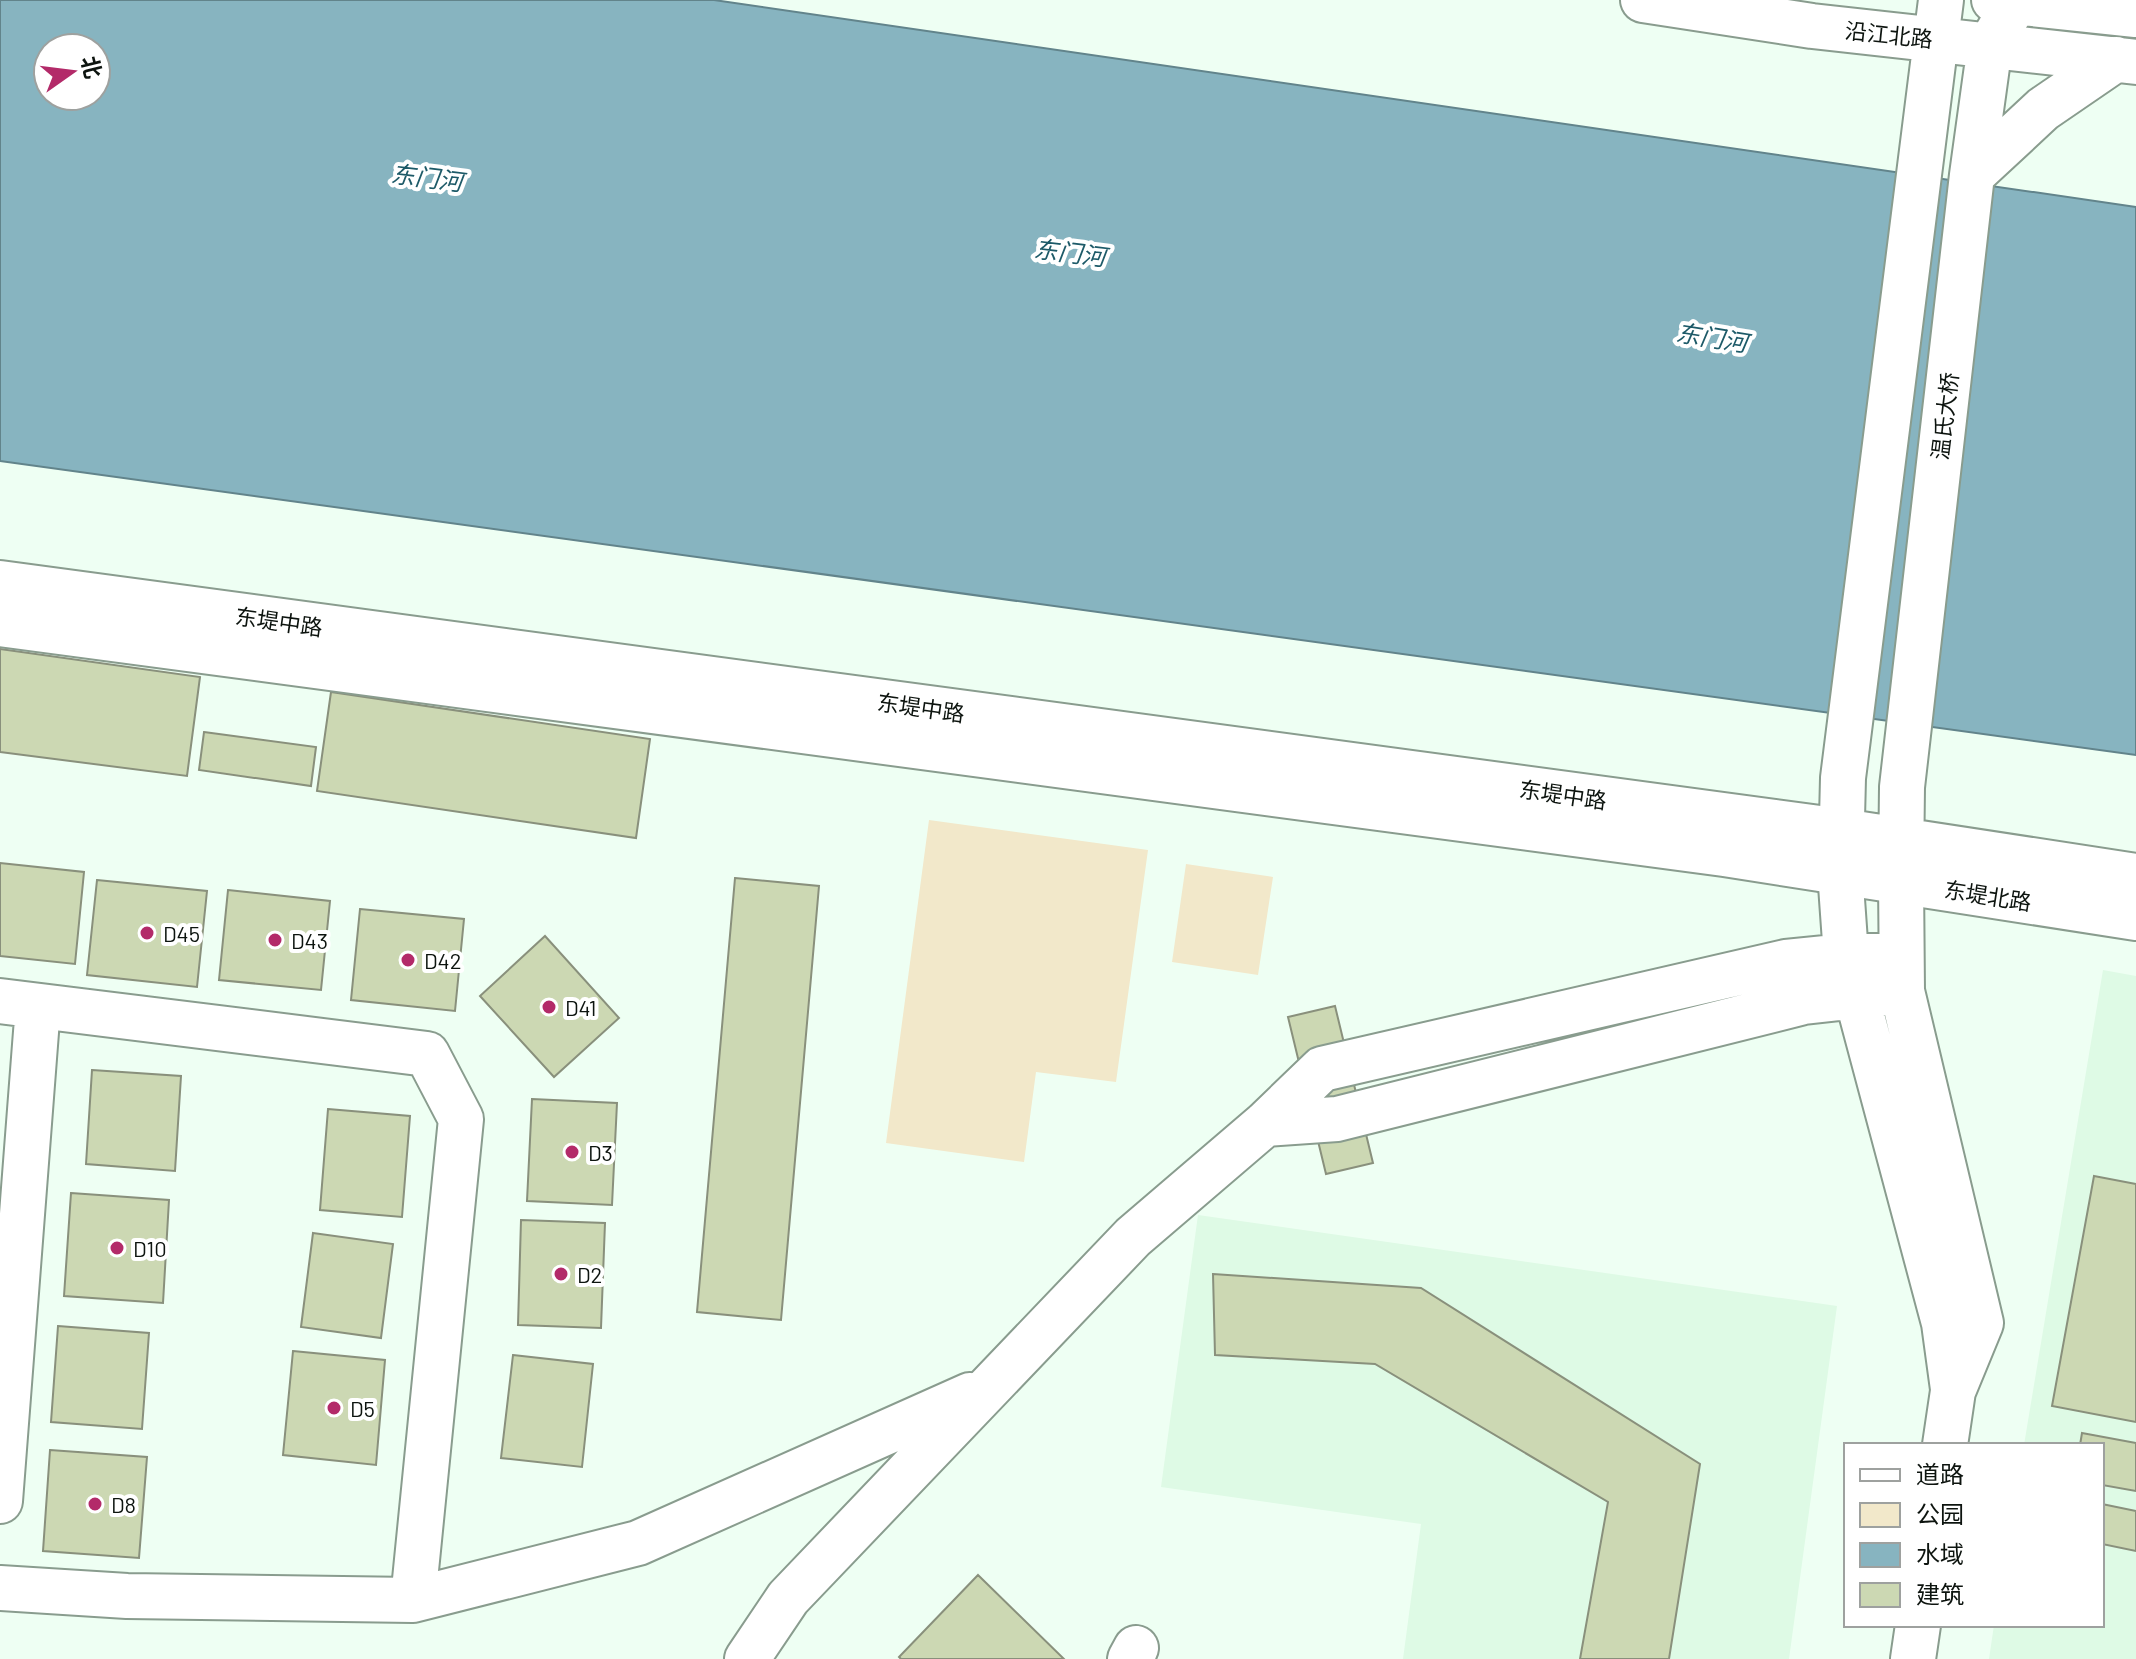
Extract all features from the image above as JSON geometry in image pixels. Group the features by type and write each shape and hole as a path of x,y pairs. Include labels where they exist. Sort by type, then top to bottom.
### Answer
{"main road":[{"name":"沿江北路","path":"1643,0 1812,26 1939,20 1990,45 2126,61"},
{"path":"1990,45 2009,1 2136,15"},
{"path":"1939,20 1843,778 1841,851 1852,976 1944,1323 1953,1391 1945,1443"},
{"name":"温氏大桥","path":"1953,1391 1981,1323 1901,974 1902,787 1972,175 1990,45"},
{"path":"1972,175 2043,109 2126,61"},
{"name":"东堤中路","path":"0,583 1841,851"},
{"name":"东堤中路","path":"0,624 1841,851"},
{"name":"东堤北路","path":"1841,851 1901,861 2136,918"},
{"name":"东堤北路","path":"1901,861 2136,876"},
{"path":"747,1659 788,1598 1133,1237 1265,1124 1337,1119 1804,1002 1852,976 1901,974"},
{"path":"0,1501 19,1004 427,1054 461,1119 413,1600"},
{"path":"0,1588 127,1596 413,1600 638,1543 991,1386"},
{"path":"1913,1659 1918,1627"}],"shaded area":[{"path":"2103,970 2136,976 2136,1659 1989,1659 1994,1627 2104,1627 2104,1443 2024,1443"},
{"path":"1198,1215 1837,1306 1789,1659 1403,1659 1421,1524 1161,1487"}],"green space":[{"path":"929,820 1148,850 1116,1082 1036,1072 1024,1162 886,1143"},
{"path":"1186,864 1273,877 1258,975 1172,962"}],"water":[{"name":"东门河","path":"0,0 714,0 2136,207 2136,755 0,461"}],"building":[{"path":"0,649 200,677 187,776 0,752"},
{"path":"331,692 650,739 636,838 317,791"},
{"path":"204,732 316,747 311,786 199,770"},
{"path":"0,863 84,872 75,964 0,956"},
{"path":"735,878 819,886 781,1320 697,1312"},
{"name":"D45","path":"97,880 207,891 197,987 87,975"},
{"name":"D43","path":"228,890 330,901 321,990 219,980"},
{"name":"D42","path":"360,909 464,919 455,1011 351,1000"},
{"name":"D41","path":"545,936 619,1018 554,1077 480,996"},
{"path":"1335,1006 1373,1163 1326,1174 1288,1017"},
{"path":"92,1070 181,1076 175,1171 86,1164"},
{"name":"D3","path":"532,1099 617,1103 612,1205 527,1201"},
{"path":"328,1109 410,1116 402,1217 320,1210"},
{"path":"2094,1176 2136,1184 2136,1422 2052,1406"},
{"name":"D10","path":"71,1193 169,1200 163,1303 64,1296"},
{"name":"D2","path":"521,1220 605,1223 601,1328 518,1325"},
{"path":"313,1233 393,1244 381,1338 301,1327"},
{"path":"1213,1274 1421,1288 1700,1464 1669,1659 1580,1659 1608,1502 1375,1364 1215,1355"},
{"path":"58,1326 149,1333 142,1429 51,1422"},
{"name":"D5","path":"293,1351 385,1360 376,1465 283,1455"},
{"path":"513,1355 593,1364 582,1467 501,1458"},
{"path":"2082,1433 2136,1443 2136,1491 2104,1485 2104,1443 2080,1443"},
{"name":"D8","path":"50,1450 147,1457 139,1558 43,1551"},
{"path":"2104,1504 2136,1511 2136,1551 2104,1544"},
{"path":"978,1575 1064,1659 901,1659 899,1657"}],"place":[{"name":"D45","path":"147,933"},
{"name":"D43","path":"275,940"},
{"name":"D42","path":"408,960"},
{"name":"D41","path":"549,1007"},
{"name":"D3","path":"572,1152"},
{"name":"D10","path":"117,1248"},
{"name":"D2","path":"561,1274"},
{"name":"D5","path":"334,1408"},
{"name":"D8","path":"95,1504"}]}
